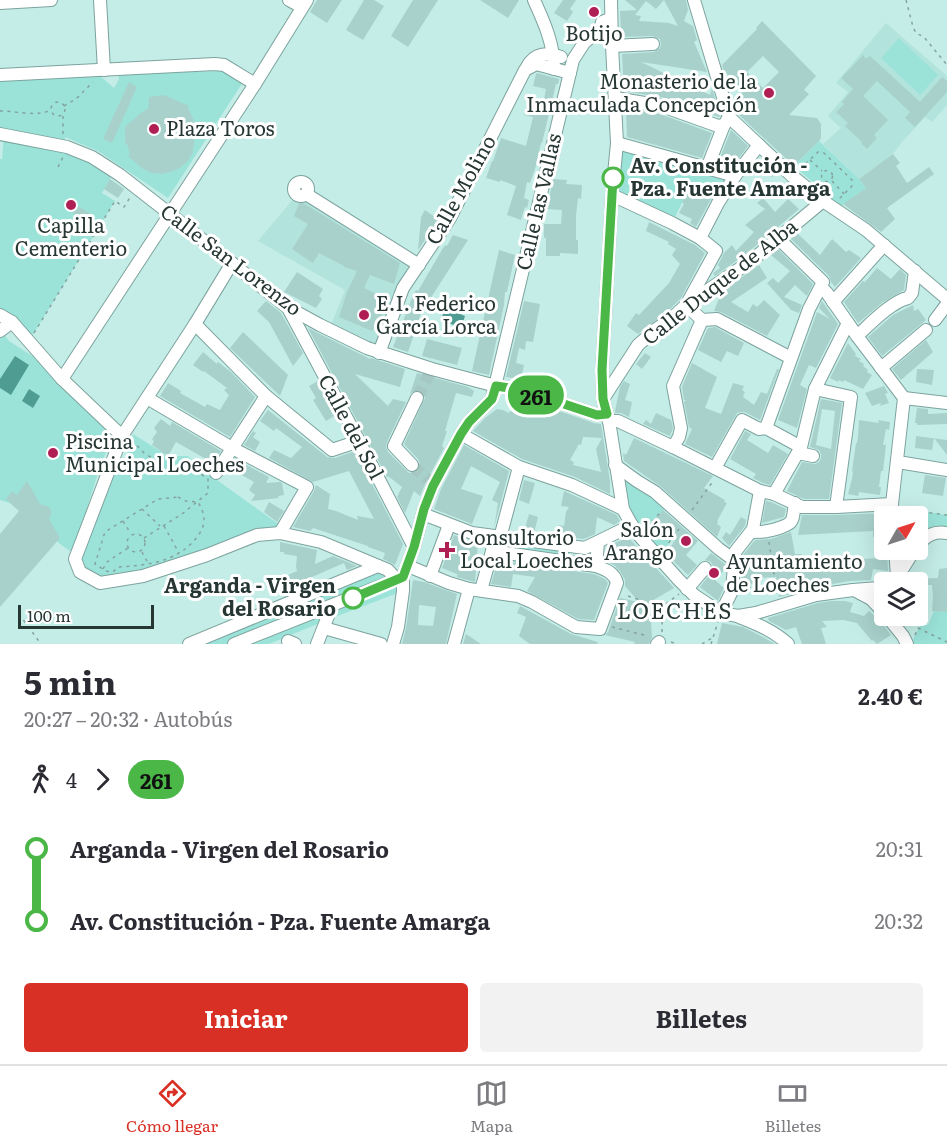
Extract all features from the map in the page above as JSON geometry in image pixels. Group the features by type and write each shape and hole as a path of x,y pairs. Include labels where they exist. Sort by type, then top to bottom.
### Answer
{"street":[{"path":"0,3 51,0"},
{"path":"100,0 104,70"},
{"path":"63,379 255,84 304,4 289,0"},
{"path":"534,0 548,33 554,55 554,69"},
{"path":"693,0 726,121 707,168"},
{"path":"613,1 609,33 617,143 602,370 603,399 623,509 640,536 687,589 721,613 738,616 758,624 788,644"},
{"path":"609,33 653,44"},
{"name":"Calle las Vallas","path":"393,644 403,591 402,574 414,547 430,483 469,422 492,399 573,60 584,43 609,33"},
{"path":"525,70 531,59 536,56 554,55 573,60"},
{"path":"525,70 536,64 570,73"},
{"path":"0,75 224,65 255,84"},
{"name":"Calle Molino","path":"380,353 403,288 450,218 525,70"},
{"path":"615,98 662,106 718,126 726,121"},
{"path":"726,121 759,145 827,204 866,230 947,299"},
{"name":"Calle San Lorenzo","path":"0,134 61,146 92,157 170,214 287,307 367,348 432,369 496,386 522,390 618,421 760,491 774,494"},
{"path":"617,143 735,176"},
{"path":"700,238 735,176 759,145"},
{"path":"306,194 419,265"},
{"path":"612,195 700,238 716,251 681,309 702,320 717,319 791,358"},
{"name":"Calle Duque de Alba","path":"603,399 638,345 655,330 827,204"},
{"path":"779,239 822,284 856,336 904,398 893,506"},
{"path":"833,302 884,245"},
{"path":"232,263 122,436 75,559 80,572 99,583 143,576 207,555 257,535 280,533 321,542 402,574 430,576 475,589 518,596 576,627 600,629 616,583 611,573 596,566 492,550"},
{"path":"856,336 891,306 908,298 912,293 915,271"},
{"path":"766,428 809,309 822,284"},
{"path":"935,320 947,304"},
{"name":"Calle del Sol","path":"287,307 414,547"},
{"path":"0,315 12,322 63,379 122,436"},
{"path":"674,447 681,428 673,386 702,320"},
{"path":"0,331 12,322"},
{"path":"848,322 815,389 800,450 774,494 802,507 874,509"},
{"path":"195,324 266,396 332,450 359,441"},
{"path":"881,368 926,330"},
{"path":"815,389 851,397 838,461 836,507"},
{"path":"211,472 232,448 266,396"},
{"path":"147,398 232,448 308,487 280,533"},
{"path":"412,465 394,446 417,398"},
{"path":"904,398 947,403"},
{"path":"715,468 742,420 759,429 766,428 813,456"},
{"path":"461,434 519,467 572,485 623,509"},
{"path":"898,462 947,470"},
{"path":"615,465 655,492 734,560"},
{"path":"454,644 496,537 501,534 519,467"},
{"path":"721,613 732,591 735,552 753,530 760,491"},
{"path":"751,532 768,533 785,528 793,518 795,503"},
{"path":"423,514 472,533 585,548 632,525"},
{"path":"430,576 449,525"},
{"path":"928,536 938,532 947,533"},
{"path":"596,566 598,542"},
{"path":"568,562 570,546"},
{"path":"189,644 378,566"},
{"path":"687,589 705,568"},
{"path":"234,644 332,606 402,574"},
{"path":"738,616 816,595 874,588"},
{"path":"853,590 874,603"},
{"path":"614,591 628,596"},
{"path":"317,644 332,606"},
{"path":"894,626 905,640"},
{"path":"324,628 381,644"}],"path":[{"path":"906,0 916,33 924,37 947,65"},
{"path":"64,106 76,99 104,70"},
{"path":"61,146 65,110 61,102 52,105 52,114 56,116 63,114"},
{"path":"0,111 44,113 51,110"},
{"path":"792,176 818,152 824,153 852,180 852,186 844,194 827,204"},
{"path":"810,160 823,172"},
{"path":"823,172 828,170 831,172 833,177 831,180"},
{"path":"823,172 821,175 823,180 828,182 831,180"},
{"path":"831,180 844,194"},
{"path":"29,341 115,201 124,207 136,188"},
{"path":"122,436 132,440 154,460 170,467 189,468 208,479 207,493 198,502 144,538"},
{"path":"201,474 211,472"},
{"path":"178,497 186,501 198,502 204,512 205,520 201,532 190,545 179,553 148,564 118,567 113,572 95,564 105,532 141,508 158,498 178,497"},
{"path":"640,536 669,504"},
{"path":"141,508 162,526 179,553"},
{"path":"928,513 947,515"},
{"path":"123,520 132,535"},
{"path":"768,533 778,606"},
{"path":"137,534 144,538 144,546 141,550 136,552 129,547 128,539 132,535 137,534"},
{"path":"103,569 107,562 129,547"},
{"path":"141,550 148,564"},
{"path":"662,607 687,589"},
{"path":"628,596 662,607"},
{"path":"660,641 662,607"},
{"path":"711,644 721,613"},
{"path":"19,614 41,644"},
{"path":"600,629 614,628 677,644"},
{"path":"918,628 947,642"},
{"path":"702,644 712,638"}],"shaded area":[{"path":"886,23 947,76 947,105 932,122 925,117 893,154 859,179 823,144 841,128 828,116 848,92 836,83"},
{"path":"306,194 419,265 379,353 329,330 345,290 258,241 294,198 300,201"},
{"path":"445,308 465,316 461,328 441,320"},
{"path":"15,356 29,365 11,395 0,388 0,379"},
{"path":"29,389 40,396 33,408 22,401"}],"green space":[{"path":"899,38 938,75 920,95 881,58"},
{"path":"104,70 100,76 114,88 119,79 118,74 222,71 243,82 168,198 98,151 65,137 67,147 114,172 102,193 115,201 29,341 0,315 0,159 2,159 4,135 0,134 0,75"},
{"path":"819,141 866,188 841,206 794,166"},
{"path":"617,143 735,176 718,203 689,188 674,223 612,195"},
{"name":"Piscina Municipal Loeches","path":"3,333 9,341 37,359 113,434 73,553 10,503 0,500 0,335"},
{"path":"133,434 168,456 188,456 210,475 284,528 100,583 75,559 108,474 123,472"},
{"path":"631,477 669,504 655,519 675,535 659,557 637,533 619,483"},
{"path":"928,512 947,515 947,533 928,541"},
{"path":"496,537 570,546 569,562 492,551"},
{"path":"378,566 403,591 269,644 189,644"},
{"path":"934,611 947,612 947,644 914,644 913,639 920,626 928,625"}],"building":[{"path":"317,0 342,0 327,23 310,12"},
{"path":"364,0 374,0 384,6 363,40 346,30"},
{"path":"413,0 438,0 408,47 391,36"},
{"path":"480,0 519,0 508,18"},
{"path":"563,0 576,0 570,9 573,12 567,21 554,13"},
{"path":"625,0 664,0 686,0 688,10 684,21 693,26 697,40 694,42 707,72 641,62 674,78 670,86 685,91 688,84 710,95 712,88 719,117 665,98 624,91 622,54 654,52 660,48 661,44 660,39 653,36 621,37 620,11 637,10","holes":["664,0 678,26 669,23 639,21 641,16 635,15 646,1 656,9"]},
{"name":"Monasterio de la Inmaculada Concepción","path":"762,21 816,76 804,90 809,94 789,115 817,118 821,124 821,137 794,166 739,115 733,102 744,91 725,74 722,65","holes":["763,56 779,72 763,88 747,72"]},
{"path":"863,55 866,59 870,56 920,102 942,77 947,81 947,92 915,127 905,118 910,112 877,81 863,96 888,120 874,135 877,138 867,149 845,126 848,123 836,112 853,89 841,78"},
{"path":"537,73 559,79 535,169 530,183 527,182 524,198 529,200 521,220 507,215 516,186 486,178 501,138 526,146 533,117 524,115 528,100 543,104 546,89 533,86"},
{"path":"129,82 137,87 112,143 103,139"},
{"path":"164,95 189,106 198,130 194,132 192,154 187,162 180,168 162,174 143,169 128,156 130,155 125,143 125,127 148,109 149,97"},
{"path":"626,108 660,114 712,133 702,158 627,137"},
{"path":"731,130 748,146 732,167 718,163"},
{"path":"893,154 900,163 896,166 907,183 929,167 934,174 887,208 895,219 881,232 843,204 866,188 859,179"},
{"path":"763,160 776,173 772,177 757,165"},
{"path":"110,179 124,189 118,198 104,189"},
{"path":"553,179 567,180 566,184 582,185 576,216 578,254 560,253 560,256 546,256 544,224 561,224 562,210 547,209"},
{"path":"689,188 711,199 696,227 690,223 692,219 679,213"},
{"path":"69,198 92,215 86,225 73,217 75,214 64,207"},
{"path":"763,198 775,212 788,199 799,209 746,254 715,276 713,273 720,268 718,265 724,253 732,245 736,251 754,232 745,225 765,209 757,203"},
{"path":"300,201 400,263 394,284 370,275 364,288 389,300 372,331 339,317 357,271 344,267 319,253 313,263 292,249 308,224 294,216"},
{"path":"425,210 439,220 418,250 421,217"},
{"path":"649,222 695,245 705,253 681,298 666,313 638,334 627,326 636,313 639,315 669,283 680,264 672,255 676,249 668,244 669,242 646,231"},
{"path":"797,233 820,255 832,239 846,252 849,250 861,258 835,287 829,276 791,239"},
{"path":"453,235 468,240 421,313 408,352 393,347 416,290 418,291"},
{"path":"778,249 813,284 807,296 795,285 784,297 802,305 799,313 791,310 767,283 773,278 778,283 790,271 771,255"},
{"path":"499,250 515,255 507,292 505,292 489,375 472,371"},
{"path":"759,265 767,278 731,302 748,312 753,304 757,307 764,300 780,315 767,336 721,312 714,311 722,291"},
{"path":"877,268 891,279 900,269 906,275 904,290 883,302 858,323 844,302"},
{"path":"297,272 323,289 319,296 322,299 316,308 284,292"},
{"path":"266,301 281,313 303,353 293,366 269,322 257,311"},
{"path":"524,301 540,304 533,342 526,341 525,350 519,348 516,363 524,365 521,379 517,379 506,377"},
{"path":"822,301 838,324 816,368 809,365 800,385 807,389 797,428 778,420 817,312 830,319 819,308"},
{"path":"913,305 914,311 918,309 926,320 882,356 868,337 893,315"},
{"path":"715,327 744,343 738,356 727,351 721,362 698,350 708,328"},
{"path":"308,328 370,359 405,369 400,387 355,374 388,406 393,399 406,402 386,447 388,452 409,473 420,468 418,459 404,444 425,398 420,390 410,394 417,373 468,387 474,391 472,397 456,393 445,431 447,431 442,446 444,448 420,496 414,491 405,513 397,497 402,487 387,477"},
{"path":"243,332 288,375 280,396 230,348"},
{"path":"427,339 462,348 457,365 422,356"},
{"path":"926,340 933,352 901,380 892,369"},
{"path":"848,343 856,354 855,356 861,359 859,361 864,364 867,372 872,375 863,389 844,380 838,382 830,378"},
{"path":"203,352 231,372 255,397 230,437 160,396 168,383 181,391 180,393 205,407 207,404 220,410 229,395 224,390 227,388 193,365"},
{"path":"645,353 651,357 642,369 636,364"},
{"path":"692,363 717,377 705,408 721,414 733,383 744,386 743,397 754,405 761,392 767,394 777,369 779,369 760,420 745,412 737,413 712,457 685,444 692,429 689,427 682,387"},
{"path":"917,369 934,370 932,385 916,382"},
{"path":"318,381 336,415 326,421 313,400 316,398 309,386"},
{"path":"624,381 630,384 625,400 632,402 629,417 615,413 620,387"},
{"path":"884,386 888,393 885,394 889,403 872,406 865,393"},
{"path":"821,399 842,403 829,499 804,499 787,491 802,462 815,464 819,462 821,454 819,450 810,447","holes":["822,409 835,411 831,449 816,445"]},
{"path":"917,408 928,409 928,414 947,413 947,424 917,425 915,423"},
{"path":"497,409 509,413 510,411 551,417 553,409 601,424 610,494 575,477 522,459 473,431","holes":["583,437 602,438 596,449 601,472 573,465 574,462 570,460 579,444 581,445"]},
{"path":"268,410 327,457 335,458 355,451 403,544 395,565 383,559 385,553 368,546 313,528 310,531 293,527 316,485 330,494 328,509 358,520 357,516 374,519 349,471 313,482 269,458 274,450 291,458 302,447 276,428 274,431 260,421"},
{"path":"656,413 671,420 673,428 670,436 643,424 646,420 651,424"},
{"path":"161,419 170,426 172,422 221,451 213,463 176,442 168,456 152,445 154,441 152,439 157,432 154,428"},
{"path":"859,420 890,422 883,445 886,445 879,487 881,487 880,495 859,492 858,496 848,494"},
{"path":"253,431 256,433 253,437 260,442 255,451 244,445"},
{"path":"745,431 751,434 747,440 768,453 773,445 788,454 770,485 753,478 756,474 730,459"},
{"path":"916,436 934,438 932,450 915,448"},
{"path":"634,438 713,476 704,488 727,503 717,521 721,527 717,537 660,486 624,461 623,453 626,455"},
{"path":"934,438 947,440 947,455"},
{"path":"464,445 509,471 494,528 498,503 492,500 500,482 471,466 461,489 483,496 472,524 434,509 441,489"},
{"path":"235,459 269,477 266,483 282,483 284,495 278,496 279,498 251,501 255,495 249,490 254,482 230,466"},
{"path":"925,475 946,478 943,496 922,493"},
{"path":"524,480 535,483 529,504 519,500"},
{"path":"27,481 40,504 49,507 52,512 49,519 60,538 0,607 0,534 19,511 6,499 12,491 17,495"},
{"path":"564,491 617,515 620,521 614,525 597,517 595,534 584,539 557,536 559,525 564,526 569,507 561,506"},
{"path":"766,501 786,509 784,517 762,523"},
{"path":"269,502 284,511 277,522 264,512"},
{"path":"663,510 698,541 686,555 697,565 688,575 666,554 677,537 655,519"},
{"path":"874,513 874,537 873,531 798,535 802,515"},
{"path":"529,514 538,517 534,533 524,532"},
{"path":"741,517 746,520 745,526 729,546 722,538 726,532 730,535"},
{"path":"791,532 795,554 802,554 805,570 847,560 874,558 888,560 888,571 873,569 871,580 815,587 779,597 776,577 759,578 760,583 751,584 751,589 740,590 743,555 755,540 771,539"},
{"path":"454,535 478,542 475,582 457,577 459,575 442,568"},
{"path":"628,537 674,588 650,602 652,638 649,644 634,644 635,642 605,635 620,598 639,602 625,586 625,580 620,571 605,561 606,547"},
{"path":"280,542 317,550 315,564 333,556 357,566 347,570 344,563 287,588 283,579 297,571 297,556 280,552"},
{"name":"Ayuntamiento de Loeches","path":"711,553 726,565 715,580 724,588 718,601 700,587 713,570 711,562 705,560"},
{"path":"498,560 594,574 605,579 608,583 594,620 578,619 527,591 535,577 513,574 511,587 491,584"},
{"path":"947,568 947,612 932,611 932,585 928,585 928,578 938,578 939,569"},
{"path":"413,580 457,594 446,644 402,644","holes":["419,605 436,607 433,626 418,625"]},
{"path":"845,601 853,603 850,612 864,616 869,611 874,616 874,626 884,626 891,635 877,644 857,623 843,620 822,621 827,627 821,628 826,644 802,644 796,627 786,630 769,621 768,618 818,603"},
{"path":"520,606 571,634 598,642 597,644 530,644 519,636 526,617 517,613"},
{"path":"722,623 743,627 775,644 717,644"},
{"path":"466,634 481,644 463,644"}],"tunnel":[{"path":"417,398 432,369"},
{"path":"412,465 428,480"}],"bus line":[{"name":"261","path":"353,598 403,577 433,486 461,434 469,422 492,399 496,386 522,390 577,410 597,415 607,414 603,399 602,370 613,178"}],"place":[{"name":"Botijo","path":"594,12"},
{"name":"Monasterio de la Inmaculada Concepción","path":"769,93"},
{"name":"Plaza Toros","path":"154,129"},
{"name":"Av. Constitución - Pza. Fuente Amarga","path":"613,178"},
{"name":"Capilla Cementerio","path":"71,205"},
{"name":"E.I. Federico García Lorca","path":"364,315"},
{"name":"Piscina Municipal Loeches","path":"53,453"},
{"name":"Salón Arango","path":"686,541"},
{"name":"Consultorio Local Loeches","path":"447,550"},
{"name":"Ayuntamiento de Loeches","path":"714,573"},
{"name":"Arganda - Virgen del Rosario","path":"353,598"}],"district":[{"name":"LOECHES","path":"675,611"}]}
